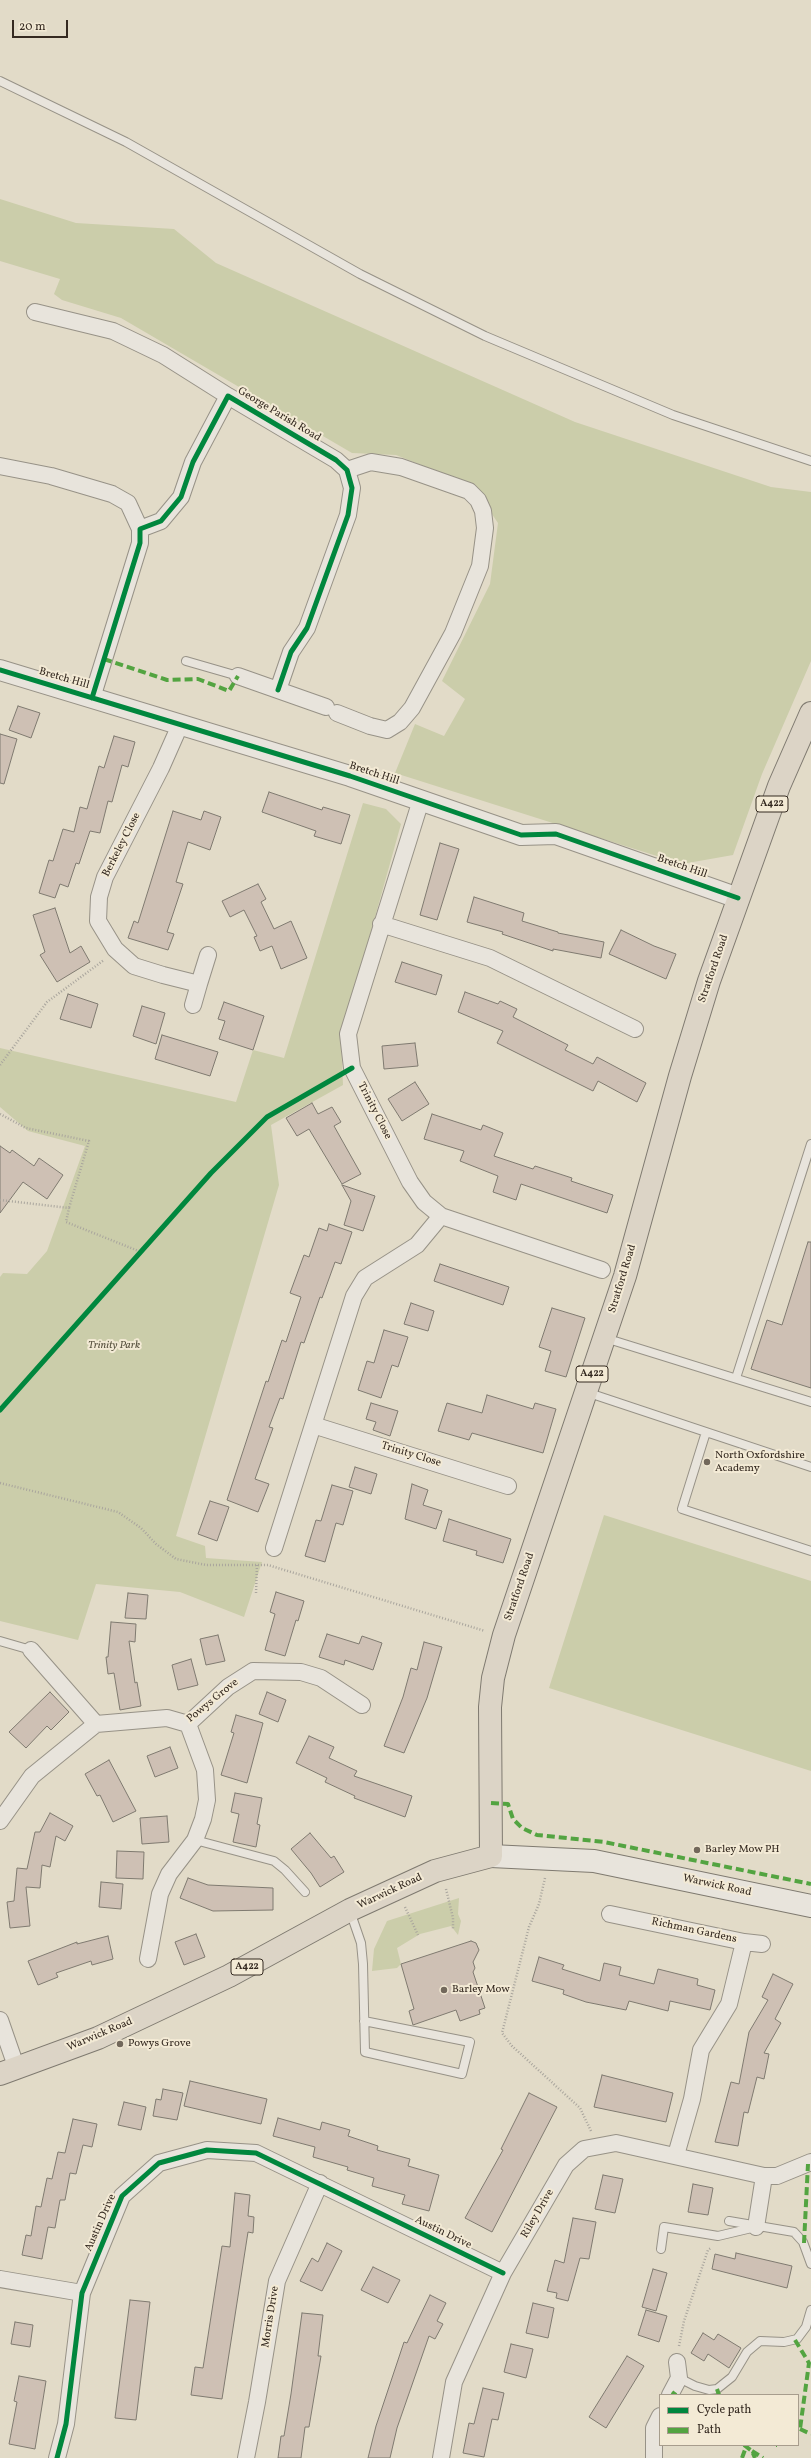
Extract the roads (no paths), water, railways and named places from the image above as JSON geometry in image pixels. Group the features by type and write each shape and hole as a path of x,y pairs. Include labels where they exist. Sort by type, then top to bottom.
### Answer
{"main road":[{"name":"Stratford Road","path":"491,1856 490,1707 493,1678 504,1635 625,1276 680,1076 738,898 779,786 811,713"},
{"name":"Warwick Road","path":"8,2071 98,2038 229,1976 350,1910 396,1889 441,1870 491,1856 594,1861 811,1906"}],"street":[{"name":"George Parish Road","path":"35,312 113,331 163,355 228,396 336,460 347,470"},
{"name":"George Parish Road","path":"140,529 161,521 180,497 193,462 228,396"},
{"path":"238,676 370,726 387,730 400,722 412,708 453,632 480,566 484,528 484,511 478,500 469,491 401,467 371,462 347,470 352,488 348,515 307,628 291,652 278,690"},
{"path":"0,466 51,476 112,494 128,504 140,529 140,543 92,698"},
{"name":"Bretch Hill","path":"0,670 421,800 521,835 556,834 738,898"},
{"name":"Berkeley Close","path":"180,725 161,768 105,877 99,897 98,921 117,950 134,966 199,984"},
{"name":"Trinity Close","path":"421,800 381,924 348,1034 348,1051 352,1068 410,1182 424,1202 441,1216 602,1270"},
{"path":"381,924 490,958 635,1029"},
{"path":"193,1004 208,955"},
{"path":"274,1548 354,1296 365,1278 417,1244 441,1216"},
{"name":"Trinity Close","path":"313,1425 508,1486"},
{"path":"0,1821 32,1776 96,1724 32,1650"},
{"name":"Powys Grove","path":"96,1724 167,1718 188,1724 228,1687 253,1671 301,1672 321,1678 362,1705"},
{"path":"148,1959 160,1894 169,1874 195,1840 203,1819 207,1800 205,1770 188,1724"},
{"name":"Richman Gardens","path":"610,1914 744,1942 729,2004 701,2050 692,2099 676,2155"},
{"path":"744,1942 762,1944"},
{"path":"0,2020 8,2071"},
{"name":"Riley Drive","path":"441,2458 454,2382 503,2273 566,2165 584,2149 598,2145 616,2143 676,2155 764,2176 777,2176 811,2162"},
{"name":"Austin Drive","path":"57,2458 66,2424 82,2293 122,2196 159,2164 207,2150 256,2153 503,2273"},
{"path":"756,2227 764,2176"},
{"name":"Morris Drive","path":"246,2458 257,2402 276,2281 320,2183"},
{"path":"0,2280 82,2293"},
{"path":"671,2394 679,2378 677,2362"},
{"path":"654,2458 654,2428 659,2418"}],"lane":[{"path":"0,81 126,142 360,274 485,336 595,384 673,415 811,461"},
{"path":"186,661 238,676"},
{"path":"736,1378 811,1144"},
{"path":"605,1338 811,1402"},
{"path":"586,1392 811,1467"},
{"path":"706,1432 682,1509 811,1551"},
{"path":"0,1640 32,1650"},
{"path":"195,1840 274,1861 285,1870 304,1892"},
{"path":"350,1910 361,1943 365,2052 462,2074 470,2042 364,2021"},
{"path":"729,2221 756,2227 794,2232 803,2242 811,2264"},
{"path":"661,2249 664,2227 718,2236 756,2227"},
{"path":"679,2378 695,2386 709,2390 717,2389 732,2377 746,2352 760,2341 784,2342 797,2339 806,2327 811,2310"}],"place":[{"name":"North Oxfordshire Academy","path":"707,1462"},
{"name":"Barley Mow PH","path":"697,1850"},
{"name":"Barley Mow","path":"444,1990"},
{"name":"Powys Grove","path":"120,2044"}],"park label":[{"name":"Trinity Park","path":"114,1346"}]}
